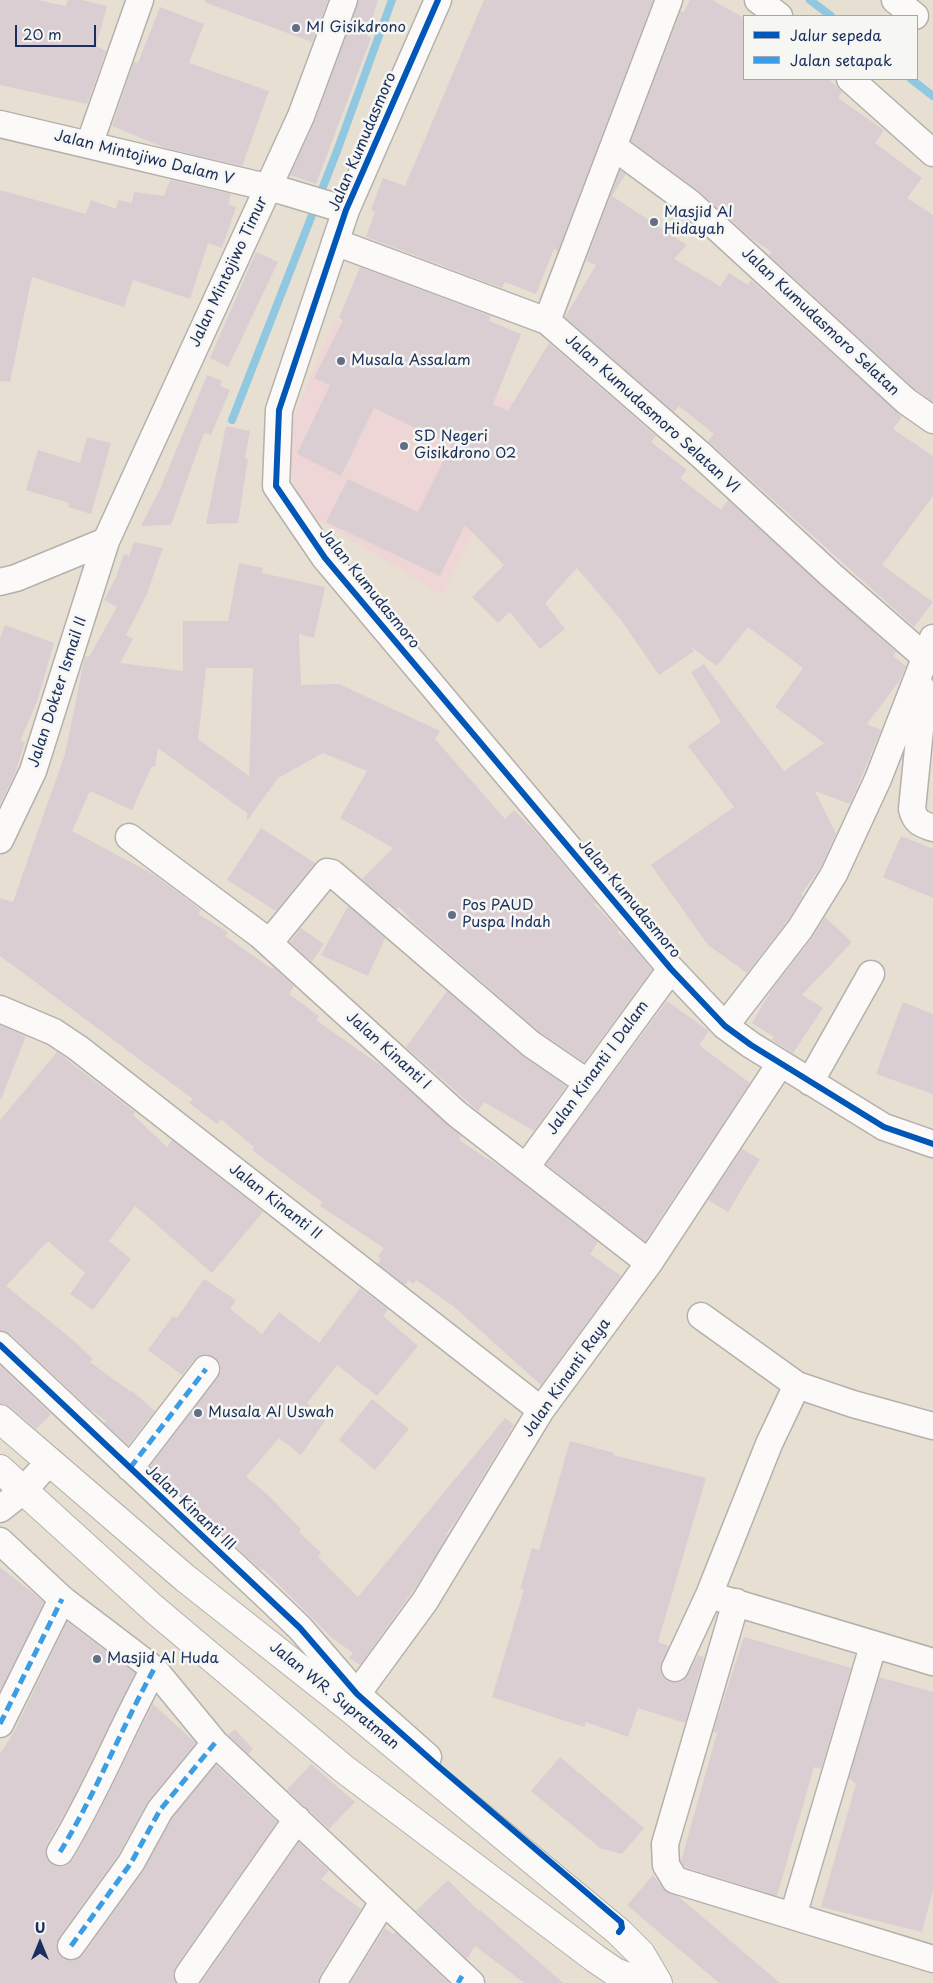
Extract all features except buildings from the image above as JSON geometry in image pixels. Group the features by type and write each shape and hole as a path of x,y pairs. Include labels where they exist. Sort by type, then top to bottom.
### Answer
{"main road":[{"name":"Jalan WR. Supratman","path":"0,1419 185,1578 345,1704 619,1932 641,1954 658,1983"},
{"path":"0,1469 154,1609 344,1769 596,1959 615,1972 643,1983"}],"street":[{"path":"89,145 140,0"},
{"name":"Jalan Mintojiwo Timur","path":"106,541 301,116 344,0"},
{"name":"Jalan Kumudasmoro","path":"438,0 336,207 336,242 279,410 276,486 325,558 671,969 725,1026 780,1064 884,1126 933,1144"},
{"path":"547,321 669,0"},
{"path":"758,0 778,15"},
{"path":"895,0 914,15"},
{"path":"918,19 933,30"},
{"path":"851,80 933,153"},
{"name":"Jalan Mintojiwo Dalam V","path":"0,124 293,194 336,207"},
{"name":"Jalan Kumudasmoro Selatan","path":"614,147 690,203 906,401 933,420"},
{"name":"Jalan Kumudasmoro Selatan VI","path":"336,242 547,321 700,455 831,575 926,658"},
{"path":"0,582 16,578 106,541"},
{"name":"Jalan Dokter Ismail II","path":"0,840 33,770 106,541"},
{"path":"926,658 912,809 914,819 921,824 933,828"},
{"path":"725,1026 800,930 834,874 878,779 926,658"},
{"name":"Jalan Kinanti I","path":"129,836 269,943 457,1114 649,1263"},
{"path":"269,943 327,872 332,873 532,1044 588,1083"},
{"name":"Jalan Kinanti I Dalam","path":"526,1167 671,969"},
{"path":"810,1082 870,974"},
{"name":"Jalan Kinanti II","path":"0,1009 54,1032 78,1048 541,1410"},
{"name":"Jalan Kinanti Raya","path":"357,1694 425,1601 541,1410 649,1263 780,1064"},
{"path":"700,1316 796,1385 853,1404 933,1426"},
{"name":"Jalan Kinanti III","path":"0,1345 300,1628 357,1694 438,1766 621,1922 622,1928 619,1932"},
{"path":"130,1468 206,1368"},
{"path":"676,1668 709,1595 769,1444 796,1385"},
{"path":"0,1510 23,1491 50,1462"},
{"path":"0,1541 62,1599 154,1669 215,1743 297,1819 464,1981"},
{"path":"709,1595 873,1646 933,1662"},
{"path":"0,1724 62,1599"},
{"path":"736,1602 665,1844 666,1865 674,1880 933,1958"},
{"path":"793,1916 873,1646"},
{"path":"60,1852 96,1790 112,1750 154,1669"},
{"path":"71,1946 131,1863 160,1810 215,1743"},
{"path":"188,1975 297,1819"},
{"path":"333,1983 383,1902"}],"shaded area":[{"name":"SD Negeri Gisikdrono 02","path":"334,319 535,412 442,595 302,510 289,467 292,424"}],"waterway":[{"path":"232,420 337,151 392,0"},
{"path":"810,0 830,15"},
{"path":"912,80 933,96"}],"marked path":[{"path":"130,1468 206,1369"},
{"path":"0,1724 62,1599"},
{"path":"60,1852 85,1807 154,1669"},
{"path":"71,1946 131,1863 160,1810 215,1743"},
{"path":"458,1983 462,1976"}],"cycle path":[{"path":"438,0 346,210 279,410 276,486 325,558 671,969 725,1026 751,1045 884,1127 933,1144"},
{"path":"0,1345 300,1628 357,1694 438,1766 621,1922 622,1928 619,1932"}],"place":[{"name":"MI Gisikdrono","path":"296,28"},
{"name":"Masjid Al Hidayah","path":"654,222"},
{"name":"Musala Assalam","path":"341,361"},
{"name":"SD Negeri Gisikdrono 02","path":"404,446"},
{"name":"Pos PAUD Puspa Indah","path":"452,915"},
{"name":"Musala Al Uswah","path":"198,1413"},
{"name":"Masjid Al Huda","path":"97,1659"}]}
